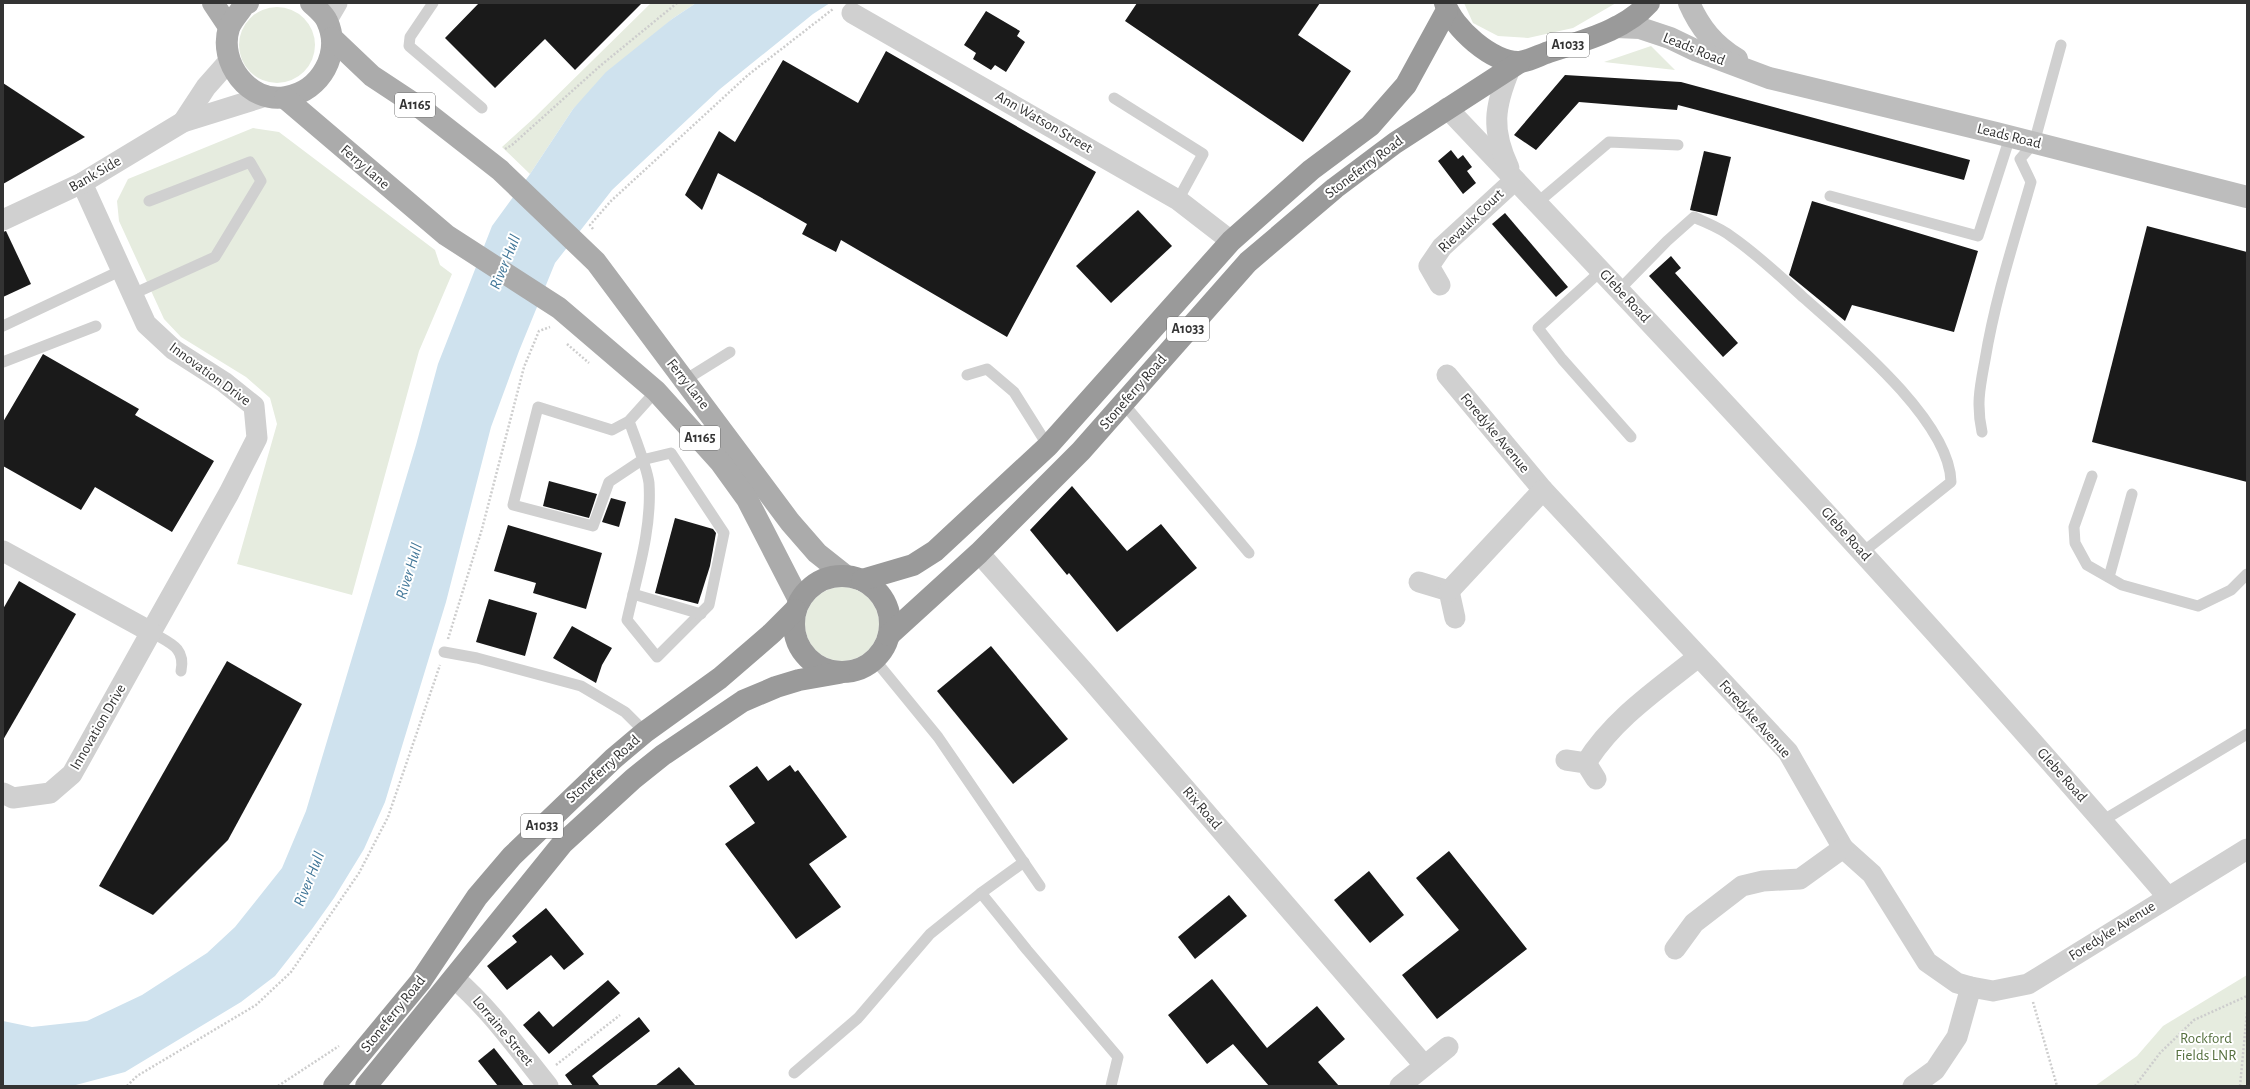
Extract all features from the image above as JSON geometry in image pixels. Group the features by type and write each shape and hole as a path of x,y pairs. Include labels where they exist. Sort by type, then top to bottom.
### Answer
{"highway":[{"name":"A1033","path":"1446,7 1463,31 1479,47 1515,66 1616,27 1649,3"},
{"name":"Stoneferry Road","path":"854,578 913,565 936,551 1048,446 1231,241 1311,170 1370,126 1406,85 1446,7"},
{"name":"Stoneferry Road","path":"890,635 978,554 1081,451 1248,262 1335,188 1446,108 1515,66"},
{"path":"832,576 854,578 876,589 885,603 890,618 890,635 884,648 875,660 864,667 852,672 840,673 825,670 812,663 802,652 795,639 793,625 797,605 808,589 819,581 832,576"},
{"name":"Stoneferry Road","path":"334,1086 420,982 477,897 512,856 575,794 644,732 720,678 772,633 797,605"},
{"name":"Stoneferry Road","path":"366,1086 562,844 633,779 663,755 743,701 776,687 800,680 840,673"}],"main road":[{"path":"213,3 229,27"},
{"name":"A1165","path":"248,3 244,5 229,27 226,48 229,61 241,81 276,97"},
{"name":"A1165","path":"311,3 332,20 372,76 422,109 492,165"},
{"name":"Leads Road","path":"1689,3 1698,23 1720,49 1769,78"},
{"path":"276,97 302,93 318,81 330,60 332,20"},
{"name":"Leads Road","path":"1616,27 1640,28 1670,38 1697,51 1769,78 2247,197"},
{"name":"Ferry Lane","path":"276,97 446,235 560,308 656,390 721,463 747,499 797,605"},
{"name":"Ferry Lane","path":"492,165 596,262 790,522 817,553 854,578"}],"street":[{"name":"Ann Watson Street","path":"843,10 1178,200 1231,241"},
{"name":"Bank Side","path":"183,122 206,87 229,61"},
{"name":"Glebe Road","path":"1515,66 1501,90 1496,124 1499,148 1515,180"},
{"name":"Bank Side","path":"3,220 82,183 183,122 276,97"},
{"name":"Glebe Road","path":"1446,108 1619,290 1863,552 2167,896"},
{"name":"Rievaulx Court","path":"1440,285 1429,266 1448,242 1515,180"},
{"name":"Innovation Drive","path":"3,794 13,798 50,793 72,774 230,493 257,438 254,406 224,382 174,350 146,324 82,183"},
{"name":"Foredyke Avenue","path":"1447,376 1543,490 1788,752 1843,848 1872,874 1927,962 1957,983 1993,991 2028,984 2167,896 2247,848"},
{"path":"1449,591 1543,490"},
{"path":"3,552 151,632"},
{"name":"Rix Road","path":"978,554 1086,674 1424,1065"},
{"path":"1419,582 1449,591"},
{"path":"1449,591 1455,618"},
{"path":"1583,767 1598,744 1624,717 1698,657"},
{"path":"1675,949 1694,923 1742,886 1763,881 1800,879 1843,848"},
{"name":"Lorraine Street","path":"454,978 471,992 495,1019 545,1082"},
{"path":"1913,1086 1935,1070 1957,1037 1971,986"},
{"path":"1400,1086 1448,1047"}],"lane":[{"path":"433,3 410,37 409,46 482,108"},
{"path":"1982,432 1978,412 1978,392 1991,322 2031,182 2020,159 2034,143 2061,45"},
{"path":"1114,98 1203,154 1178,200"},
{"path":"1830,196 1978,236 2010,137"},
{"path":"1537,203 1609,142 1678,145"},
{"path":"133,294 215,257 261,181 250,162 149,201"},
{"path":"1619,290 1667,241 1694,217 1731,236 1769,267 1850,339 1908,396 1942,446 1951,467 1951,482 1863,552"},
{"path":"3,326 122,270"},
{"path":"1601,271 1538,328 1562,359 1631,437"},
{"path":"3,362 96,326"},
{"path":"685,380 730,352"},
{"path":"967,375 988,369 1014,392 1048,446"},
{"path":"630,422 642,460 649,482 647,535 627,620 657,657 709,605 724,533 671,453 642,460 609,482 593,526 513,505 538,407 612,430 630,422 656,390"},
{"path":"1123,403 1248,553"},
{"path":"2092,476 2074,527 2075,543 2087,565 2122,585 2198,606 2231,590 2247,574"},
{"path":"2109,577 2132,494"},
{"path":"633,594 701,614"},
{"path":"151,632 180,650 183,656 181,671"},
{"path":"444,652 477,658 581,686 625,712 644,732"},
{"path":"875,660 938,737 1040,886"},
{"path":"2102,821 2247,734"},
{"path":"794,1073 858,1018 930,934 981,893 1024,862"},
{"path":"981,893 1027,950 1118,1057 1111,1086"}],"path":[{"path":"492,165 512,145 600,66 677,3"},
{"path":"594,231 590,225 610,201 748,75 843,10"},
{"path":"127,1086 137,1076 256,1006 291,972 359,873 388,817 444,652 482,528 524,367 540,331 551,326 556,332"},
{"path":"565,342 575,353 592,365"},
{"path":"2028,984 2057,1086"},
{"path":"2135,1086 2160,1053 2194,1020 2247,996"},
{"path":"2240,1086 2247,1012"},
{"path":"545,1082 620,1015"}],"green space":[{"path":"651,3 696,3 672,19 573,109 530,174 502,147 534,118"},
{"path":"1464,3 1616,3 1573,28 1528,38 1498,36 1473,23"},
{"path":"277,7 292,10 304,18 312,30 315,45 312,60 304,72 292,80 277,83 262,80 250,72 242,60 239,45 242,30 250,18 262,10"},
{"path":"1651,46 1675,70 1604,62"},
{"path":"253,128 279,132 435,250 440,265 452,274 419,351 352,595 237,564 277,424 270,398 246,377 181,337 164,319 119,221 117,201 128,179"},
{"path":"835,587 849,587 863,593 873,603 879,617 879,631 873,645 863,655 849,661 835,661 821,655 811,645 805,631 805,617 811,603 821,593"},
{"name":"Rockford Fields LNR","path":"2247,975 2247,1086 2095,1086 2137,1056 2163,1026"}],"water":[{"name":"River Hull","path":"696,3 830,3 813,14 720,89 612,190 555,263 519,351 491,427 446,602 385,802 364,849 334,898 275,976 241,1002 125,1072 72,1086 3,1086 3,1021 32,1027 87,1021 142,995 207,953 235,927 282,868 306,811 416,445 438,364 492,226 530,174 573,109 606,72 672,19"}],"building":[{"path":"479,3 642,3 575,70 545,39 495,88 445,38"},
{"path":"1137,3 1320,3 1298,35 1351,71 1303,142 1125,21"},
{"path":"986,11 1020,31 1017,36 1025,42 1006,72 995,65 991,70 973,59 976,53 964,45"},
{"path":"886,51 1096,172 1007,337 841,240 836,252 802,234 807,224 718,173 702,210 685,195 719,131 735,142 783,60 858,103"},
{"path":"1565,75 1681,82 1970,160 1964,180 1678,105 1677,110 1579,102 1536,150 1514,135"},
{"path":"3,83 85,137 3,184"},
{"path":"1451,150 1458,159 1463,155 1472,167 1467,171 1476,183 1463,194 1438,161"},
{"path":"1704,151 1731,157 1717,216 1690,210"},
{"path":"1812,201 1978,251 1954,332 1852,305 1845,321 1789,275"},
{"path":"1138,210 1172,246 1111,303 1076,266"},
{"path":"1505,213 1568,287 1556,297 1492,224"},
{"path":"2147,226 2247,252 2247,482 2092,442"},
{"path":"6,231 31,284 3,297 3,232"},
{"path":"1671,256 1681,268 1675,273 1738,343 1723,357 1649,276"},
{"path":"43,354 139,409 135,415 214,461 172,532 95,487 81,510 3,466 3,422"},
{"path":"549,481 597,494 589,518 543,506"},
{"path":"1072,486 1127,551 1161,524 1197,568 1117,632 1069,573 1067,575 1030,530"},
{"path":"611,498 626,502 619,527 602,522"},
{"path":"675,518 713,529 716,533 710,566 698,604 655,593"},
{"path":"508,525 602,553 586,609 533,593 536,583 494,571"},
{"path":"19,581 76,614 3,740 3,609"},
{"path":"489,599 537,613 525,656 476,642"},
{"path":"572,626 612,648 602,665 596,683 553,658"},
{"path":"991,646 1068,739 1013,784 937,691"},
{"path":"227,661 302,704 228,840 153,915 99,886"},
{"path":"790,765 795,772 798,770 847,837 809,864 841,907 796,939 725,844 755,823 729,786 757,766 768,781"},
{"path":"1449,851 1527,949 1437,1019 1402,975 1459,930 1416,878"},
{"path":"1369,871 1404,915 1370,943 1334,900"},
{"path":"1229,895 1247,916 1195,959 1178,937"},
{"path":"546,908 584,954 564,970 551,955 507,990 487,966 517,942 512,936"},
{"path":"1212,979 1267,1048 1317,1006 1345,1039 1318,1062 1339,1086 1269,1086 1233,1044 1207,1064 1168,1015"},
{"path":"608,980 620,993 549,1054 523,1025 539,1011 553,1027"},
{"path":"639,1017 650,1031 592,1076 600,1086 573,1086 565,1075"},
{"path":"494,1048 524,1086 498,1086 478,1061"},
{"path":"679,1067 696,1086 655,1086"}]}
